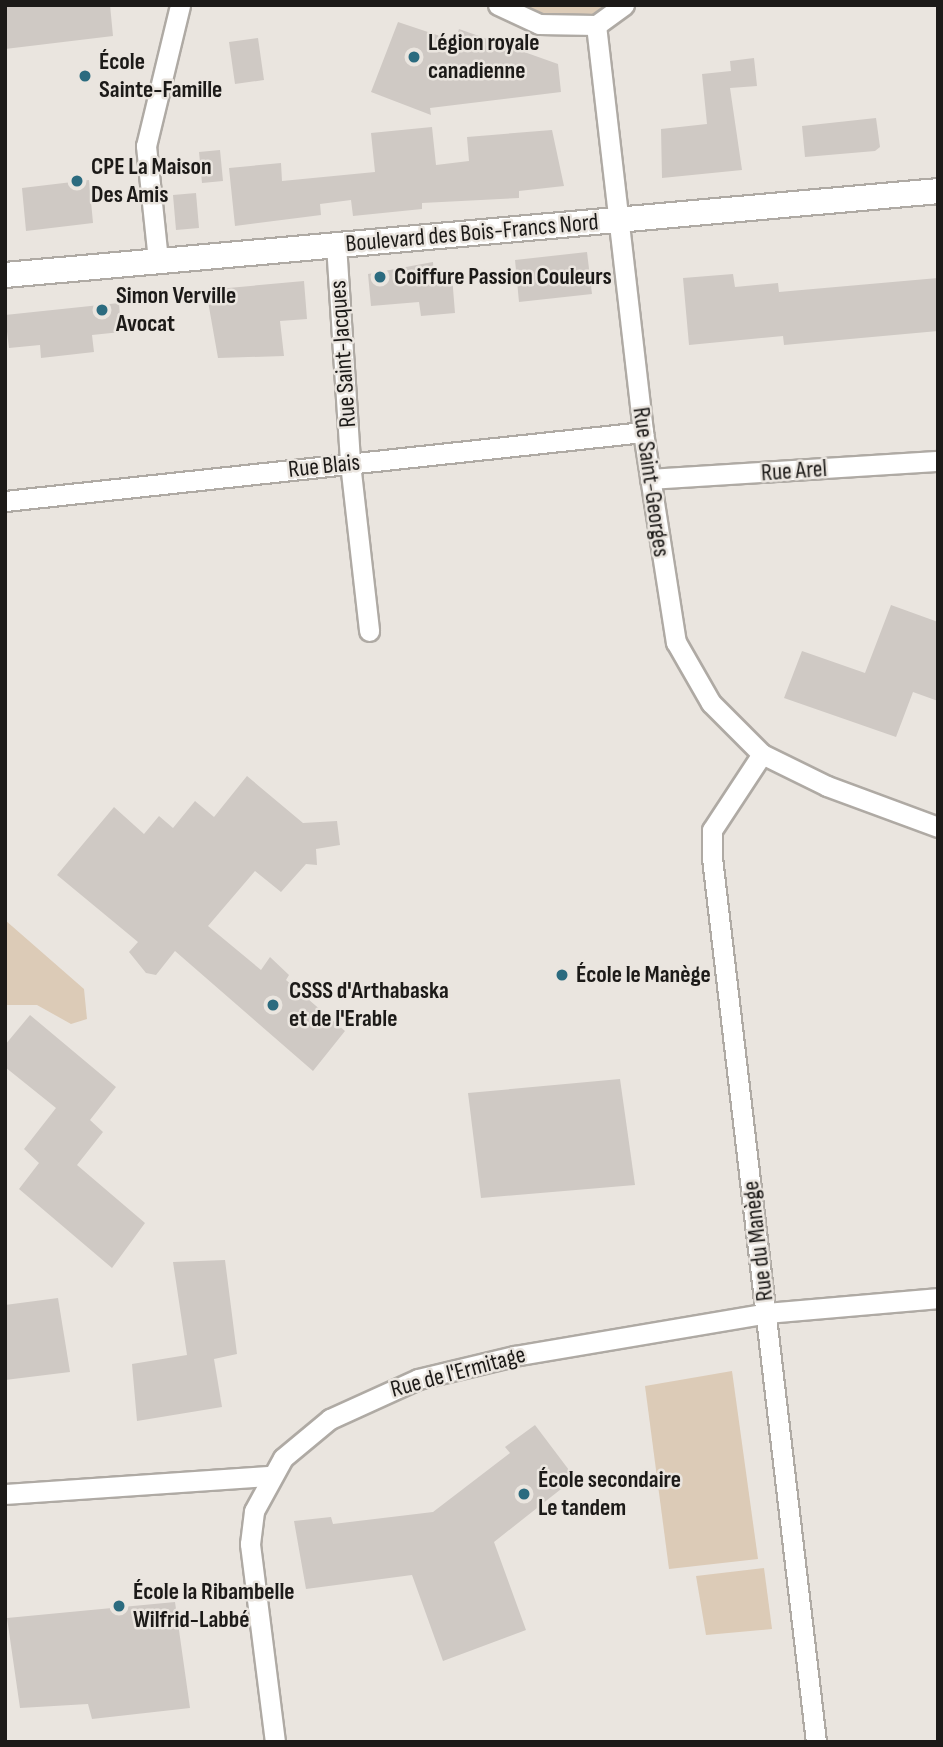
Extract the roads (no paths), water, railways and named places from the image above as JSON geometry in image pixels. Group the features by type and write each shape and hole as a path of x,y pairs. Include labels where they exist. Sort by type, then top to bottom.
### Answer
{"street":[{"path":"158,260 146,146 180,5"},
{"path":"498,5 539,24 596,24 624,5"},
{"name":"Rue Saint-Georges","path":"596,24 643,432 676,642 711,703 762,754 827,786 938,827"},
{"name":"Boulevard des Bois-Francs Nord","path":"5,275 938,191"},
{"name":"Rue Saint-Jacques","path":"337,244 350,463 369,631"},
{"name":"Rue Blais","path":"5,501 643,432"},
{"name":"Rue Arel","path":"650,480 938,461"},
{"name":"Rue du Manège","path":"762,754 712,830 816,1742"},
{"name":"Rue de l'Ermitage","path":"275,1742 250,1544 254,1511 270,1476 298,1443 330,1419 418,1379 514,1356 767,1313 938,1298"},
{"path":"5,1494 270,1476"}],"place":[{"name":"Légion royale canadienne","path":"414,57"},
{"name":"École Sainte-Famille","path":"85,76"},
{"name":"CPE La Maison Des Amis","path":"77,181"},
{"name":"Coiffure Passion Couleurs","path":"380,277"},
{"name":"Simon Verville Avocat","path":"102,310"},
{"name":"École le Manège","path":"562,975"},
{"name":"CSSS d'Arthabaska et de l'Erable","path":"273,1005"},
{"name":"École secondaire Le tandem","path":"524,1494"},
{"name":"École la Ribambelle Wilfrid-Labbé","path":"119,1606"}]}
